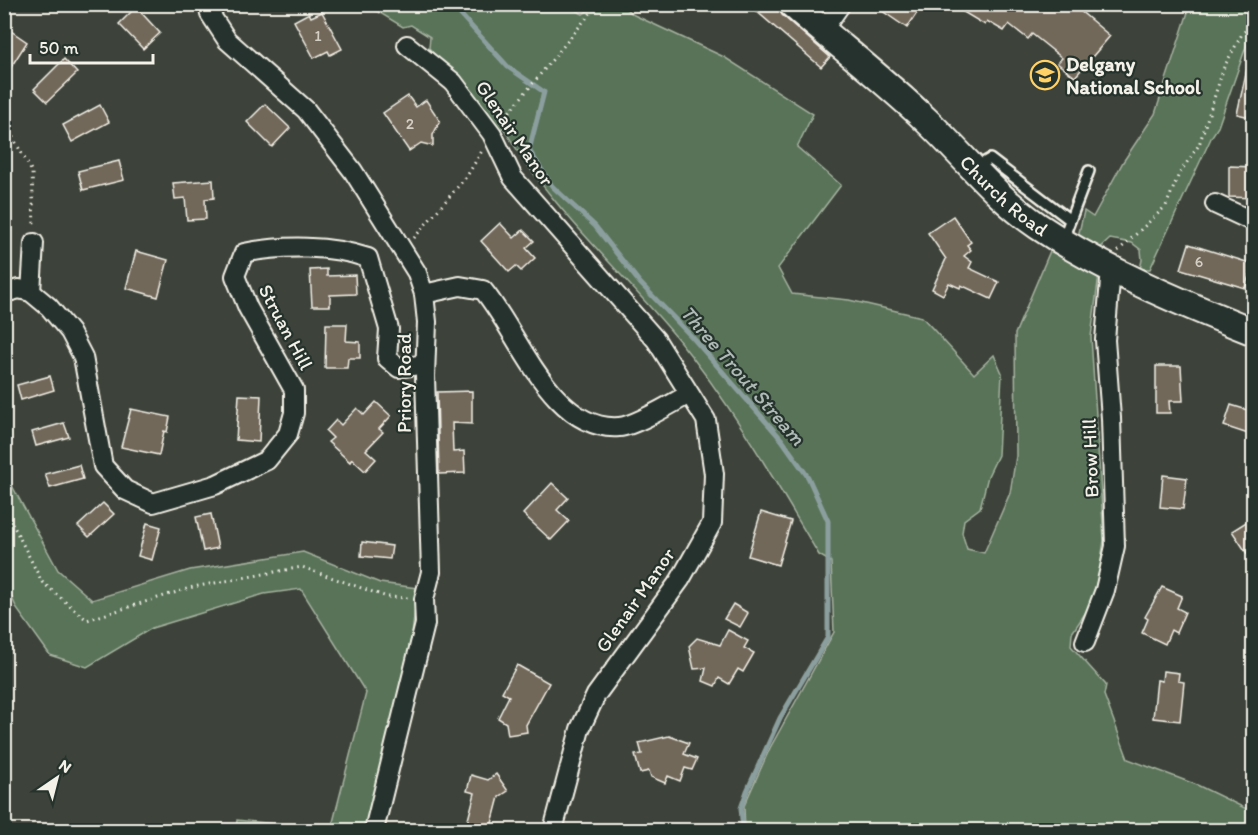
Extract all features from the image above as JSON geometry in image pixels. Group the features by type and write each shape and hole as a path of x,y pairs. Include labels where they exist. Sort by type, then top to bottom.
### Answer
{"main road":[{"name":"Church Road","path":"792,4 927,120 995,190 1036,225 1066,231 1111,268 1176,301 1254,332"}],"street":[{"name":"Priory Road","path":"208,4 210,14 227,40 306,110 353,171 417,273 424,294 427,322 425,364 430,572 424,599 425,624 374,831"},
{"path":"822,31 841,4"},
{"name":"Glenair Manor","path":"407,45 453,82 492,134 513,178 656,340 706,420 714,474 712,523 680,580 596,695 580,729 554,831"},
{"path":"1215,204 1254,222"},
{"path":"4,293 18,289 31,292 34,243"},
{"name":"Struan Hill","path":"31,292 49,307 70,332 83,357 103,466 125,490 153,502 215,485 267,460 288,434 294,413 294,390 248,308 235,276 244,253 263,249 346,250 368,258 388,329 387,358 399,368 425,364"},
{"name":"Brow Hill","path":"1085,642 1105,590 1115,546 1105,340 1111,268"},
{"path":"424,294 460,286 483,290 499,309 537,374 559,400 587,423 620,428 689,394"}],"lane":[{"path":"1066,231 1089,171"}],"path":[{"path":"403,249 467,176 492,134 527,88 593,10 602,4"},
{"path":"1111,268 1114,256 1126,242 1166,206 1179,174 1199,145 1224,67 1242,34 1254,22"},
{"path":"4,121 32,172 34,243"},
{"path":"4,507 42,582 87,620 193,587 302,567 387,597 424,599"}],"green space":[{"path":"564,4 583,14 596,5 621,5 634,15 724,57 813,114 797,147 841,185 778,268 792,294 849,300 922,317 974,374 994,355 1002,373 998,455 988,476 980,508 964,520 962,533 967,549 984,553 1010,493 1016,456 1015,334 1050,251 1099,274 1091,337 1104,540 1099,573 1090,606 1072,633 1071,646 1106,685 1104,695 1128,759 1197,785 1251,811 1253,830 745,830 744,806 770,748 834,632 831,562 819,555 752,444 697,364 655,312 563,210 521,156 503,127 497,134 429,48 430,37 411,25 403,27 367,5"},
{"path":"1194,5 1247,5 1253,17 1253,36 1248,41 1218,127 1150,269 1140,269 1141,250 1132,243 1110,239 1099,249 1078,237 1084,211 1093,217 1123,162 1155,114 1188,12"},
{"path":"4,471 58,570 92,600 190,570 303,552 380,583 417,588 412,635 365,830 331,830 366,693 301,589 264,594 152,628 87,667 50,655 17,609 5,582"},
{"path":"237,820 331,830 236,830"}],"building":[{"path":"748,4 776,4 782,15 830,57 821,67"},
{"path":"872,4 923,4 907,28"},
{"path":"950,4 1072,4 1110,36 1075,77 1057,63 1062,58 1032,34 1028,39 1009,24 1004,31 987,21 985,25"},
{"path":"136,7 160,33 143,49 119,24"},
{"path":"322,12 342,49 330,55 328,51 314,58 294,21 309,13 311,17"},
{"path":"11,31 27,42 4,78 4,42"},
{"path":"64,59 77,73 47,102 34,89"},
{"path":"1248,64 1254,64 1254,118 1237,114"},
{"path":"408,96 416,107 426,100 440,121 433,135 433,146 421,143 409,151 383,113"},
{"path":"265,104 290,128 272,147 247,122"},
{"path":"100,105 109,122 72,142 63,125"},
{"path":"119,161 124,180 83,190 78,171"},
{"path":"1229,166 1254,167 1254,198 1229,197"},
{"path":"213,180 214,198 205,199 206,219 187,220 185,198 175,199 173,183"},
{"path":"953,216 971,242 967,245 971,250 964,256 972,262 969,268 999,282 991,299 961,285 960,288 949,283 943,295 932,289 946,259 928,233"},
{"path":"500,223 514,238 523,230 534,241 526,248 535,258 521,271 516,266 509,272 481,241"},
{"path":"1189,244 1253,264 1245,288 1181,269"},
{"path":"136,251 168,260 158,297 126,288"},
{"path":"327,269 327,276 355,275 356,294 330,295 330,306 312,306 310,270"},
{"path":"326,324 347,324 346,341 360,342 360,358 348,358 347,368 325,368"},
{"path":"1156,366 1181,366 1183,401 1169,401 1170,413 1156,413"},
{"path":"50,376 54,390 21,400 17,385"},
{"path":"472,391 472,424 452,423 453,452 464,451 465,473 439,474 437,392"},
{"path":"239,395 261,396 259,442 236,440"},
{"path":"376,402 391,416 379,429 383,432 366,450 376,459 365,471 352,459 350,462 328,442 333,438 326,431 336,420 341,425 357,408 364,415"},
{"path":"1231,405 1254,412 1254,436 1224,426"},
{"path":"131,409 170,417 167,432 164,431 159,455 121,447"},
{"path":"64,423 69,437 36,446 32,432"},
{"path":"79,465 83,479 50,488 45,474"},
{"path":"1163,475 1187,478 1183,509 1160,507"},
{"path":"552,483 568,498 557,510 569,521 551,540 523,514"},
{"path":"103,503 114,514 89,537 78,526"},
{"path":"761,512 791,521 778,565 748,556"},
{"path":"211,514 218,548 203,551 196,517"},
{"path":"1254,517 1254,564 1232,531"},
{"path":"147,523 161,527 152,560 138,556"},
{"path":"362,542 392,546 390,559 361,556"},
{"path":"1162,587 1182,596 1177,608 1185,612 1176,633 1171,630 1165,644 1142,633 1148,619 1145,617"},
{"path":"733,604 748,613 740,627 724,619"},
{"path":"728,630 748,641 744,648 754,653 743,672 738,669 729,684 719,678 715,686 703,681 706,668 694,669 689,646 697,638 720,645"},
{"path":"517,665 549,683 526,725 527,732 508,735 506,723 498,718 509,696 502,692"},
{"path":"1163,671 1179,673 1178,681 1184,682 1180,721 1153,718 1157,680 1162,681"},
{"path":"669,736 689,743 684,754 697,759 692,770 685,768 680,781 668,776 665,783 651,777 649,771 640,773 635,755 642,754 639,743"},
{"path":"496,774 508,791 499,797 490,831 465,831 475,793 467,791 471,775 488,780"}],"waterway":[{"name":"Three Trout Stream","path":"451,4 508,67 544,92 529,150 552,186 595,226 640,283 693,338 782,440 808,477 828,521 828,637 780,718 747,791 741,808 743,830"}],"place":[{"name":"Delgany National School","path":"1045,75"}]}
